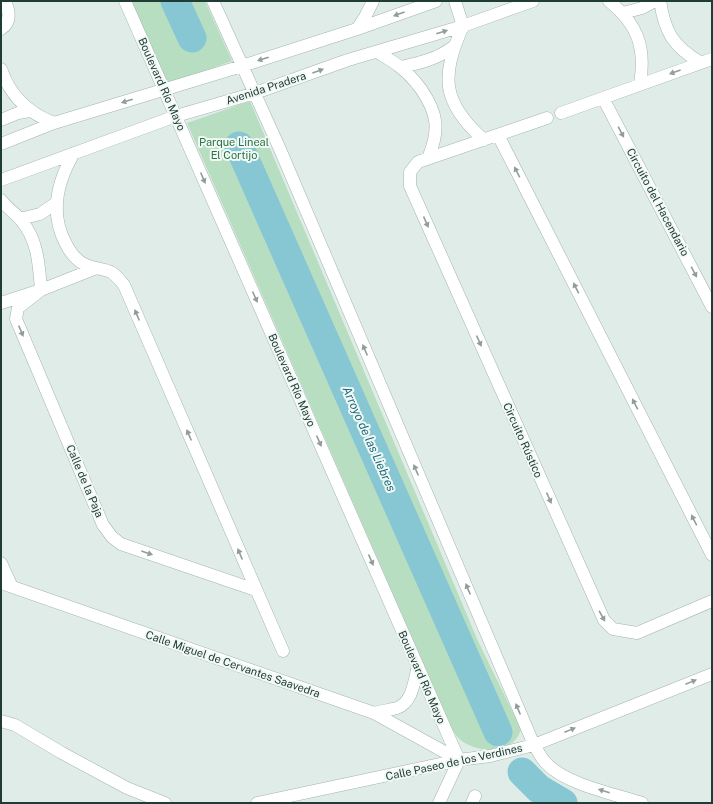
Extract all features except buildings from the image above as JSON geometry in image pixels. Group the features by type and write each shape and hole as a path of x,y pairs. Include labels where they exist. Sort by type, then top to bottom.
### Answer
{"street":[{"path":"1,28 4,27 8,20 9,10 5,1"},
{"name":"Boulevard Río Mayo","path":"125,1 459,760"},
{"path":"213,1 255,93 534,745 546,763 565,777 584,785 642,803"},
{"path":"356,29 366,17 373,1"},
{"path":"1,144 54,123 242,66 436,1"},
{"path":"455,1 463,26 453,48 450,64 450,96 464,120 484,140"},
{"name":"Avenida Pradera","path":"1,180 176,116 255,93 348,60 463,26 533,1"},
{"path":"609,1 623,13 637,34 641,47 642,59 640,84"},
{"path":"623,13 642,8 655,1"},
{"path":"660,1 666,30 673,40 681,49 706,61"},
{"path":"401,67 429,60 442,55 453,48"},
{"path":"377,52 401,67 418,85 432,105 436,132 428,158"},
{"path":"561,113 706,61"},
{"path":"1,69 13,94 30,111 41,118 54,123"},
{"name":"Circuito del Hacendario","path":"603,98 712,307"},
{"path":"1,120 18,113 30,111"},
{"name":"Circuito Rústico","path":"547,118 418,162 410,172 410,186 604,620 614,629 637,633 712,601"},
{"path":"498,135 712,555"},
{"path":"74,153 65,169 59,186 56,203 61,236 79,260 94,269 110,272 124,285 283,651"},
{"path":"1,200 7,208 20,219 35,244 38,256 40,290"},
{"path":"20,219 40,214 56,203"},
{"name":"Calle de la Paja","path":"1,303 94,269"},
{"name":"Calle de la Paja","path":"40,290 18,308 16,319 104,525 112,537 121,544 256,590"},
{"path":"1,563 7,585"},
{"name":"Calle Miguel de Cervantes Saavedra","path":"7,585 374,713 459,760"},
{"path":"374,713 398,707 408,699 413,687 418,666"},
{"name":"Calle Paseo de los Verdines","path":"257,803 459,760 490,756 534,745 712,674"},
{"path":"1,721 15,725 62,753 127,788 165,803"},
{"path":"439,803 459,760"}],"green space":[{"path":"131,1 205,1 232,61 168,84"},
{"name":"Parque Lineal El Cortijo","path":"250,101 478,641 521,729 518,737 505,747 489,750 472,747 461,740 452,729 187,123"}],"waterway":[{"name":"Arroyo de las Liebres","path":"175,1 192,38"},
{"name":"Arroyo de las Liebres","path":"239,146 498,732"},
{"name":"Arroyo de las Liebres","path":"522,772 539,789 563,803"}]}
